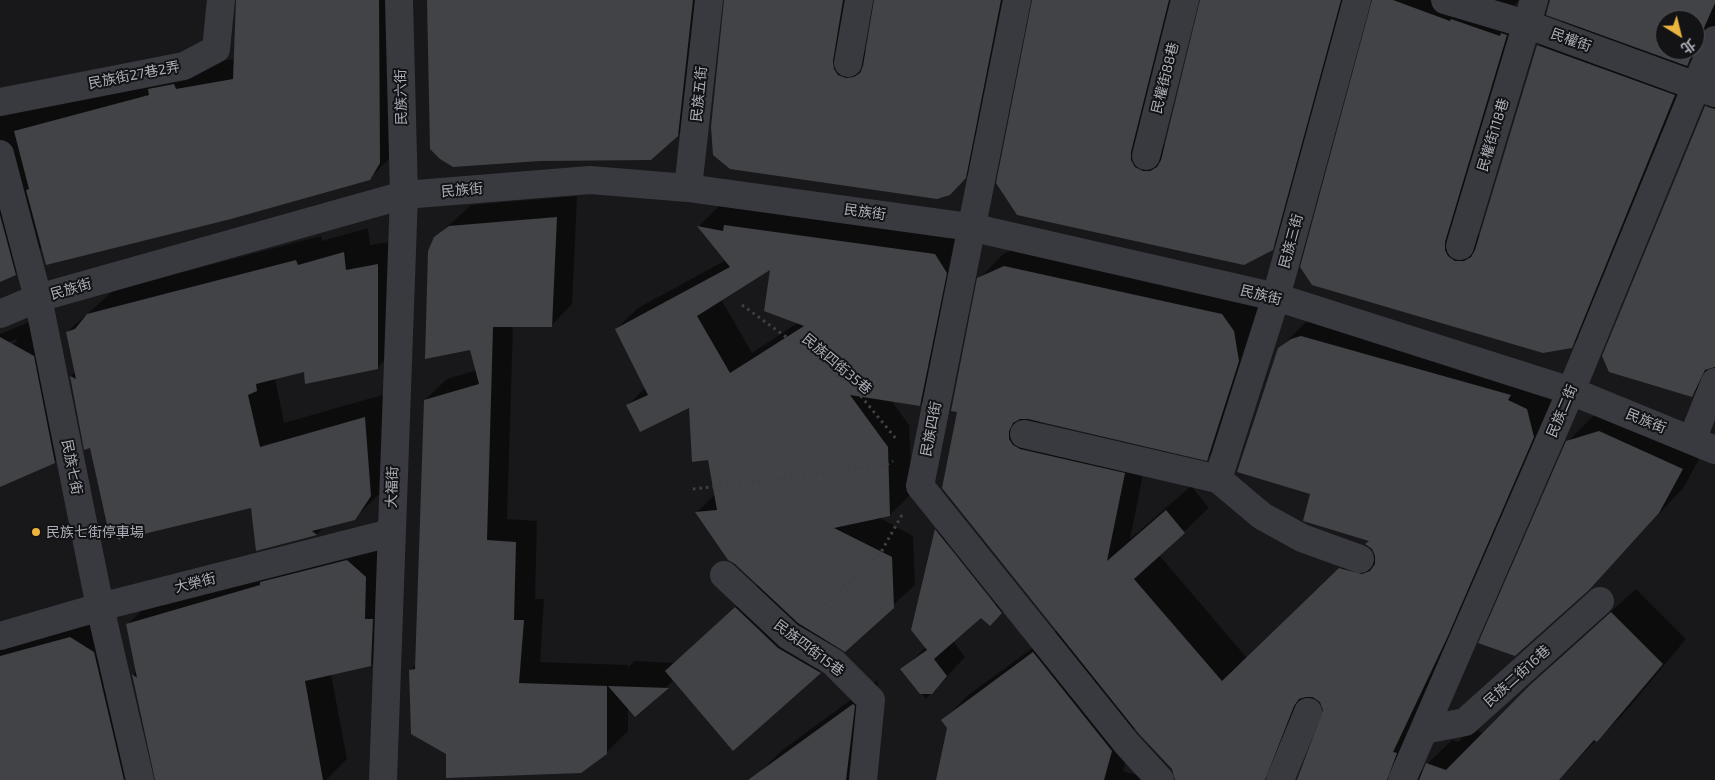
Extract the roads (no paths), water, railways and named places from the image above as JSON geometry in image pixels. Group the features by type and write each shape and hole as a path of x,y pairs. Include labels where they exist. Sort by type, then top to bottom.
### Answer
{"street":[{"name":"民族街27巷2弄","path":"0,102 184,66 216,49 221,0"},
{"name":"民族六街","path":"399,0 404,195"},
{"name":"民族五街","path":"688,188 709,0"},
{"path":"848,63 860,0"},
{"name":"民族四街","path":"1017,0 970,227 916,470 1128,744 1160,780"},
{"name":"民權街88巷","path":"1146,156 1184,0"},
{"name":"民族三街","path":"1218,479 1276,297 1356,0"},
{"name":"民權街","path":"1445,0 1530,12 1705,89"},
{"name":"民權街118巷","path":"1460,246 1530,12"},
{"name":"民族二街","path":"1402,780 1705,89 1715,40"},
{"name":"民族七街","path":"0,154 38,298 100,607 140,780"},
{"name":"民族街","path":"0,314 38,298 404,195 590,180 688,188 970,227 1276,297 1571,391 1703,445"},
{"name":"大福街","path":"383,780 390,533 404,195"},
{"path":"1703,445 1715,382"},
{"path":"1024,434 1218,479 1262,516 1302,538 1360,560"},
{"name":"大榮街","path":"0,636 100,607 390,533"},
{"name":"民族四街15巷","path":"724,575 789,636 833,662 871,700 863,780"},
{"name":"民族二街16巷","path":"1424,730 1465,722 1600,601"},
{"path":"1280,780 1308,712"}],"place":[{"name":"民族七街停車場","path":"36,532"}]}
